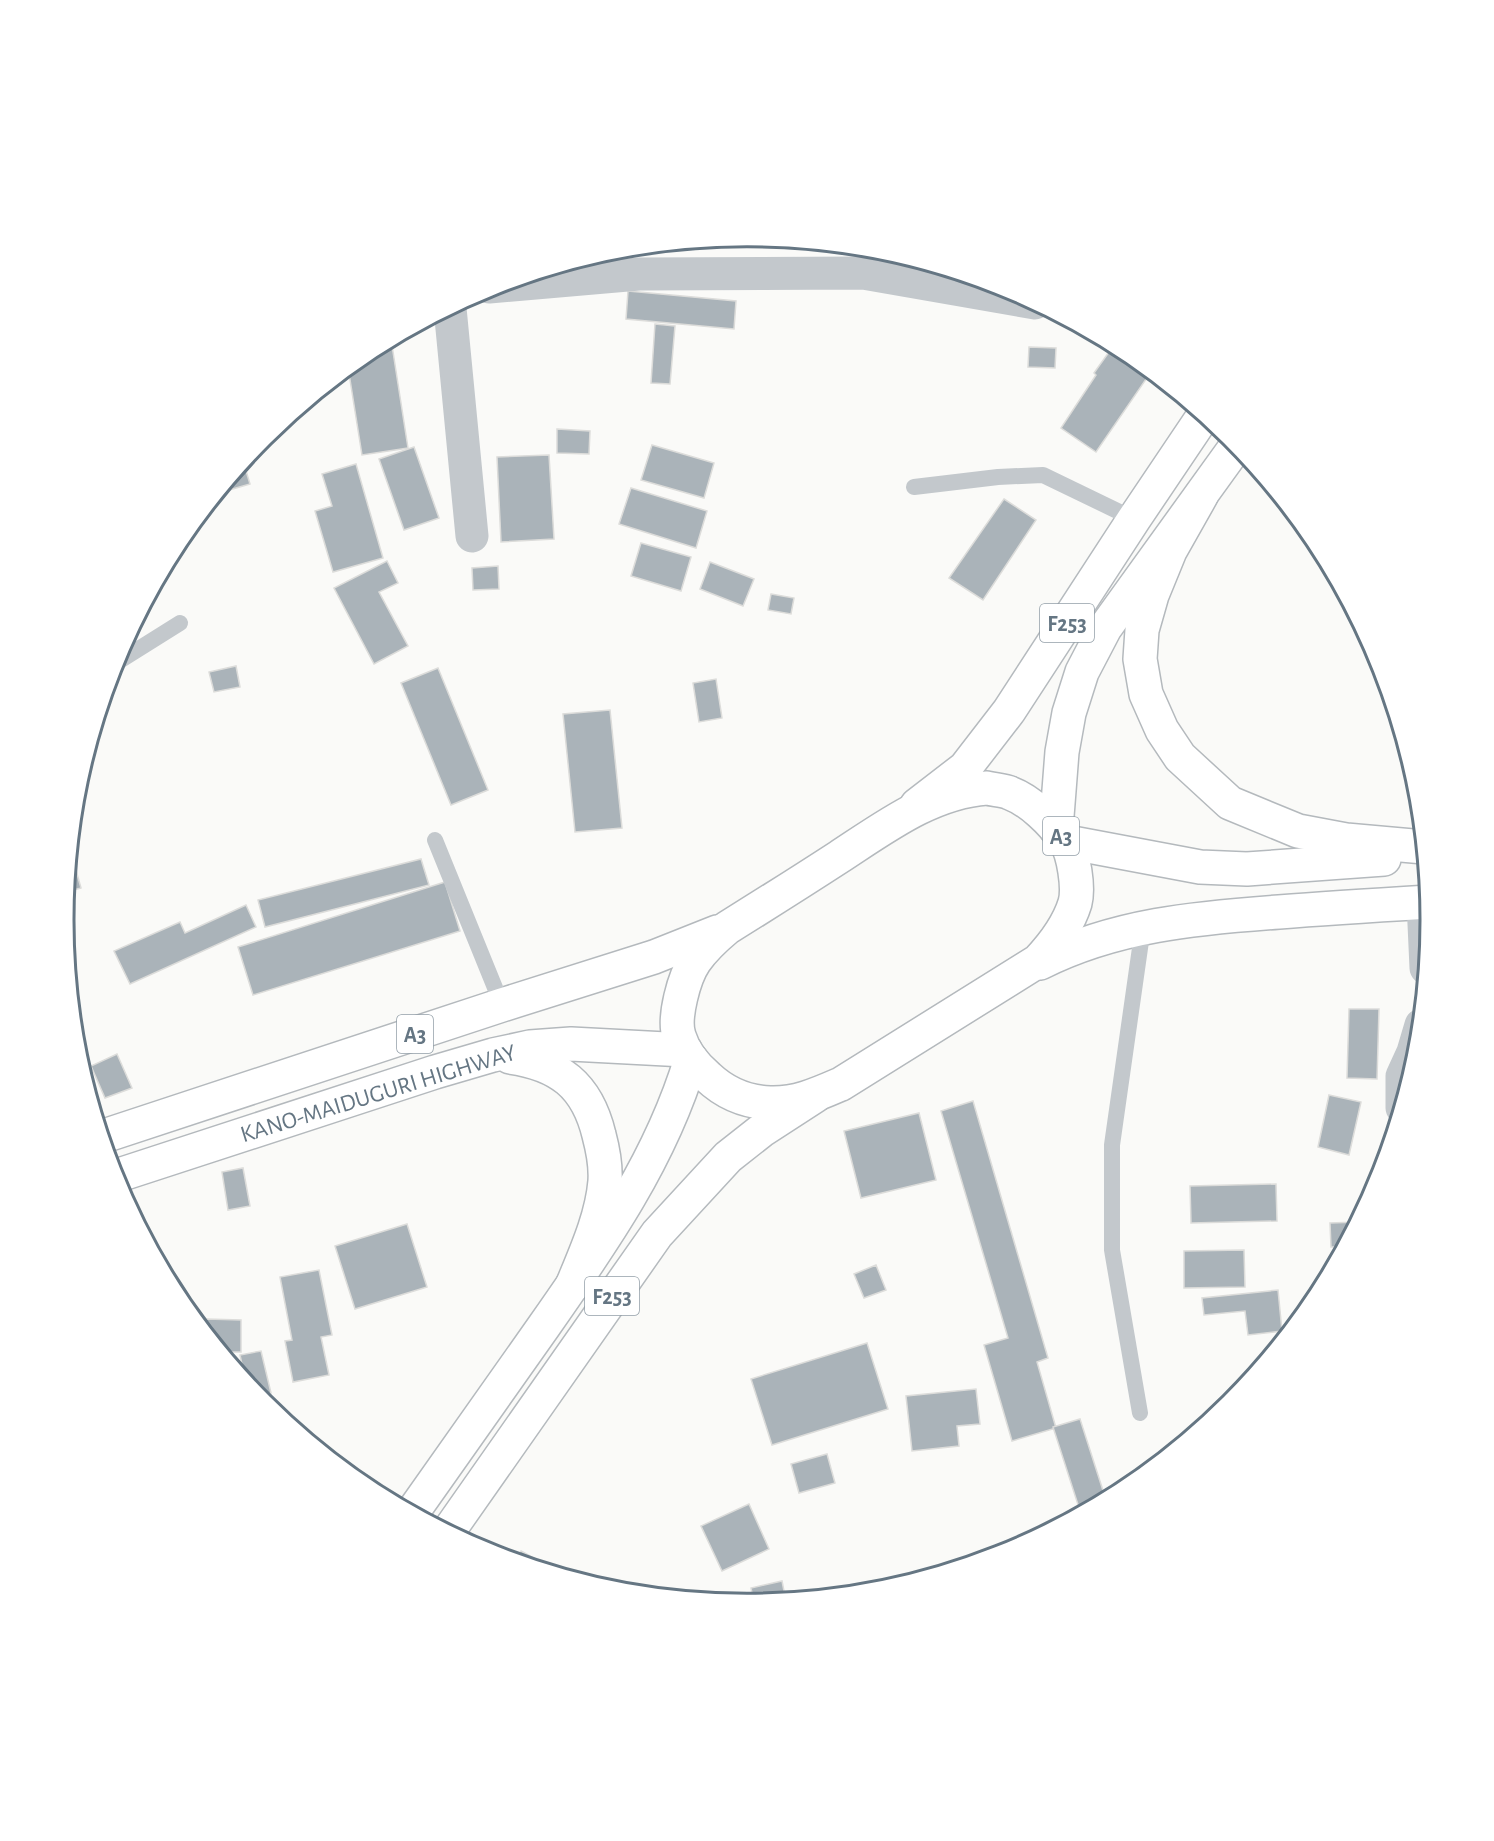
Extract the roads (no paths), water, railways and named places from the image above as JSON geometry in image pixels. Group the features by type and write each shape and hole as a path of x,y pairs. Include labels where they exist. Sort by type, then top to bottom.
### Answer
{"main road":[{"name":"F253","path":"909,812 965,768 1009,711 1199,422"},
{"name":"F253","path":"1061,836 1062,752 1069,713 1082,672 1105,628 1232,453"},
{"path":"1201,496 1170,551 1152,595 1143,630 1140,659 1146,694 1162,730 1180,757 1230,803 1298,831 1346,840 1416,846"},
{"name":"A3","path":"987,788 1009,792 1029,803 1061,836 1075,870 1076,901 1055,943 1038,961 841,1084 814,1096 792,1101 769,1103 742,1098 720,1088 699,1070 688,1055 678,1034 683,985 694,963 710,943 727,928 909,812 968,789 987,788"},
{"name":"A3","path":"1061,836 1200,867 1247,869 1417,857"},
{"name":"A3","path":"1019,973 1063,951 1143,927 1200,918 1420,902"},
{"name":"KANO-MAIDUGURI HIGHWAY","path":"108,1135 654,957 727,928"},
{"name":"KANO-MAIDUGURI HIGHWAY","path":"123,1174 493,1055 530,1047 571,1044 688,1055"},
{"name":"A3","path":"493,1055 530,1060 553,1068 574,1083 588,1104 597,1126 604,1153 605,1179 593,1234 572,1286"},
{"name":"F253","path":"417,1508 572,1286 626,1204 649,1164 680,1096 688,1055"},
{"name":"F253","path":"452,1526 657,1234 695,1190 728,1157 761,1131 814,1096"}],"street":[{"path":"551,277 638,261 876,262 977,288"},
{"path":"451,315 472,536"}],"lane":[{"path":"914,487 998,477 1043,475 1134,519"},
{"path":"128,655 180,623"},
{"path":"435,840 502,1005"},
{"path":"1140,1413 1112,1250 1112,1145 1143,927"}]}
